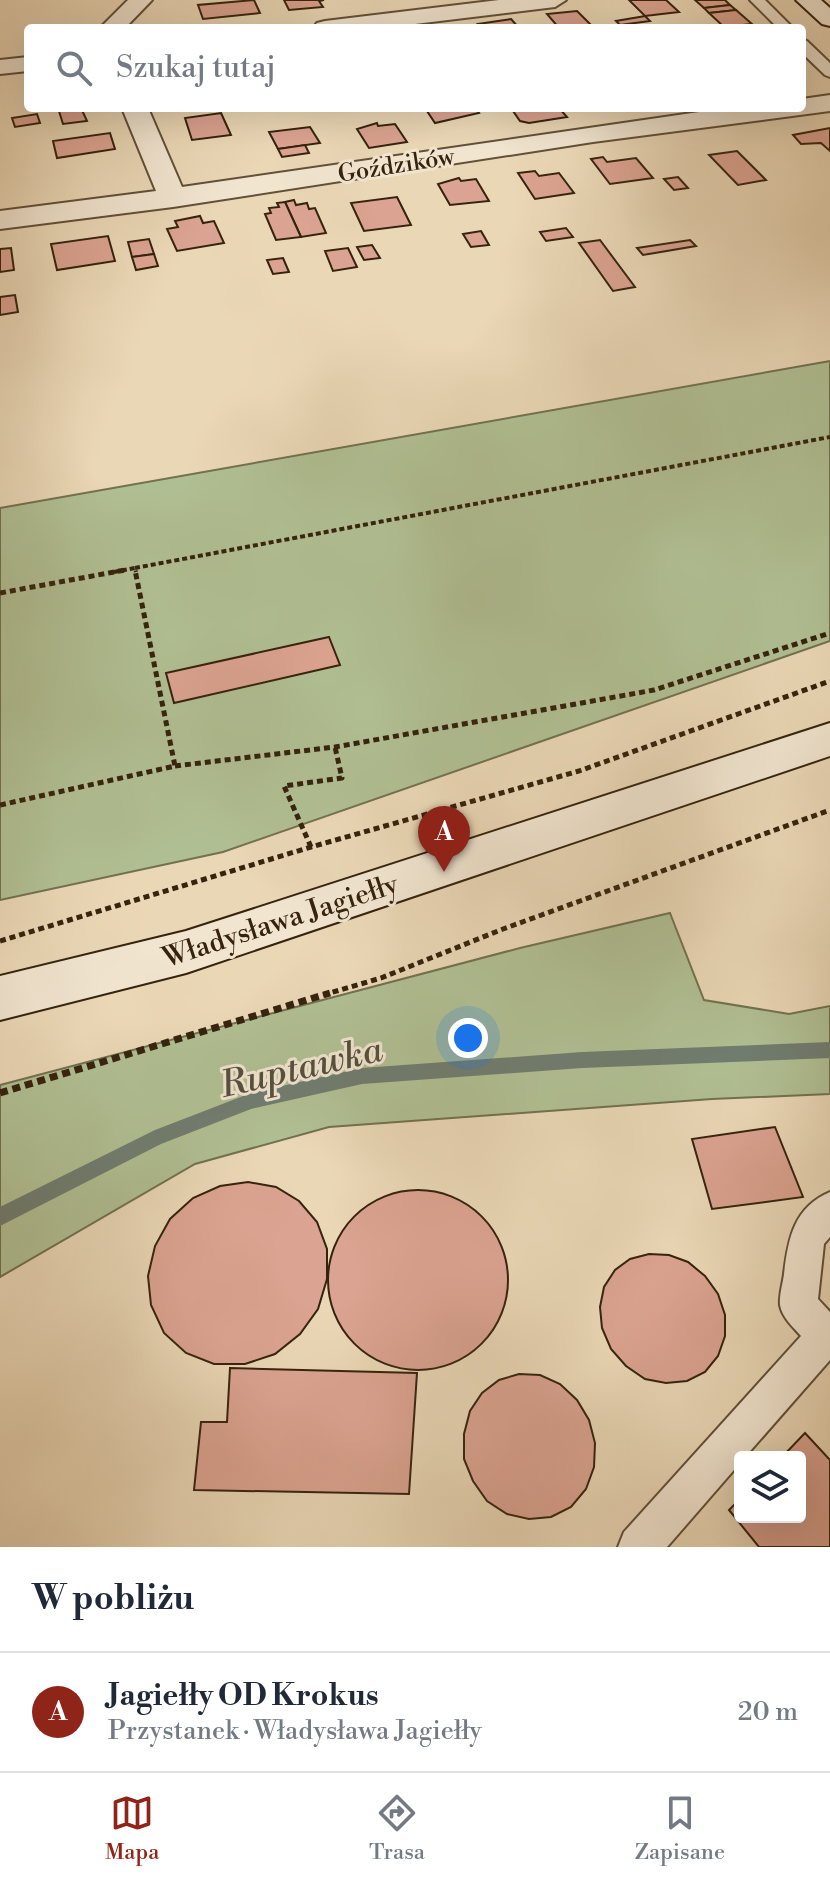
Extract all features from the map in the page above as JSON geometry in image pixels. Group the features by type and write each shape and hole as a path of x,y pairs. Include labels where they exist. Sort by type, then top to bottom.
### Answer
{"street":[{"path":"116,24 141,0"},
{"path":"358,24 555,0"},
{"path":"807,0 830,19"},
{"path":"0,67 24,64"},
{"path":"806,106 830,103"},
{"path":"137,112 173,199"},
{"name":"Goździków","path":"0,220 173,199 757,112"},
{"name":"Władysława Jagiełły","path":"0,998 186,952 825,748"}],"lane":[{"path":"757,0 782,24"},
{"path":"806,48 830,72"},
{"path":"639,1547 828,1338 799,1305 807,1236 830,1210"}],"path":[{"path":"0,593 830,437"},
{"path":"135,568 175,766"},
{"path":"0,805 175,766 335,747 654,690 830,633"},
{"path":"0,941 311,847 579,771 830,681"},
{"path":"311,847 284,786 342,778 335,747"},
{"path":"0,1093 381,978 503,929 830,810"}],"green space":[{"path":"830,361 830,641 223,852 0,900 0,508"},
{"path":"670,913 704,1000 789,1014 830,1006 830,1094 712,1099 329,1127 195,1164 0,1277 0,1085 520,948"}],"building":[{"path":"254,0 260,13 203,19 198,5"},
{"path":"284,0 324,0 319,1 323,7 289,10"},
{"path":"629,0 666,0 679,12 645,16"},
{"path":"695,0 725,0 730,5 704,8"},
{"path":"730,5 736,10 709,13 704,8"},
{"path":"736,10 752,24 721,24 709,13"},
{"path":"577,11 590,24 556,24 547,14"},
{"path":"645,16 650,21 619,24 616,21"},
{"path":"511,19 515,24 478,24"},
{"path":"59,112 83,112 87,121 63,124"},
{"path":"428,112 479,113 435,123"},
{"path":"514,112 563,112 567,117 529,123 520,121"},
{"path":"221,113 231,135 192,140 185,118"},
{"path":"37,114 40,123 15,127 12,118"},
{"path":"377,123 378,126 395,124 407,142 369,148 357,129"},
{"path":"310,127 320,143 278,149 269,132"},
{"path":"830,128 830,151 821,143 801,144 793,135"},
{"path":"110,133 115,149 57,158 53,141"},
{"path":"305,145 309,153 282,157 278,149"},
{"path":"737,151 766,180 738,185 709,155"},
{"path":"603,157 607,162 636,158 653,178 610,184 591,159"},
{"path":"535,171 539,176 559,173 574,193 535,199 518,173"},
{"path":"678,177 688,188 674,190 664,179"},
{"path":"459,178 461,181 476,179 489,201 450,205 438,184"},
{"path":"397,197 411,225 364,231 351,203"},
{"path":"294,200 296,205 307,203 309,209 315,208 326,233 301,237 285,202"},
{"path":"285,202 301,237 276,240 265,214 271,213 269,208 279,207 277,203"},
{"path":"200,216 203,223 214,221 224,243 177,251 167,229 178,227 175,221"},
{"path":"566,228 573,237 546,241 540,232"},
{"path":"481,231 489,245 471,247 463,234"},
{"path":"108,236 115,261 57,270 51,244"},
{"path":"149,239 154,254 132,257 128,242"},
{"path":"600,240 635,287 613,291 579,243"},
{"path":"690,240 696,246 643,255 637,248"},
{"path":"372,245 380,258 364,260 357,247"},
{"path":"11,248 14,270 0,272 0,249"},
{"path":"348,248 357,267 333,271 325,251"},
{"path":"154,254 158,266 136,270 132,257"},
{"path":"283,258 289,272 273,274 267,260"},
{"path":"15,295 18,312 0,315 0,297"},
{"path":"329,637 340,665 174,703 166,673"},
{"path":"775,1127 803,1197 712,1209 692,1139"},
{"path":"248,1182 276,1187 299,1201 317,1222 327,1249 327,1279 318,1309 300,1334 275,1354 245,1364 214,1364 186,1353 164,1333 151,1305 148,1276 155,1246 170,1219 193,1198 220,1186"},
{"path":"418,1190 453,1197 482,1216 501,1245 508,1280 501,1315 482,1344 453,1363 418,1370 383,1363 354,1344 335,1315 328,1280 335,1245 354,1216 383,1197"},
{"path":"649,1254 669,1255 688,1262 705,1276 718,1294 725,1315 725,1336 718,1356 705,1372 687,1381 666,1383 645,1379 626,1366 611,1349 602,1328 600,1307 604,1287 615,1270 630,1259"},
{"path":"230,1368 417,1373 409,1494 194,1490 201,1422 227,1422"},
{"path":"519,1374 540,1375 560,1384 577,1400 589,1420 595,1443 594,1467 586,1489 571,1507 551,1517 529,1519 507,1514 487,1501 473,1481 464,1459 464,1434 470,1411 482,1393 499,1380"},
{"path":"805,1433 830,1460 830,1547 759,1547 740,1523 806,1523 806,1451 788,1451"}],"waterway":[{"name":"Ruptawka","path":"0,1217 155,1138 251,1101 362,1076 582,1060 830,1050"}],"place":[{"name":"Jagiełły OD Krokus","path":"444,872"}]}
